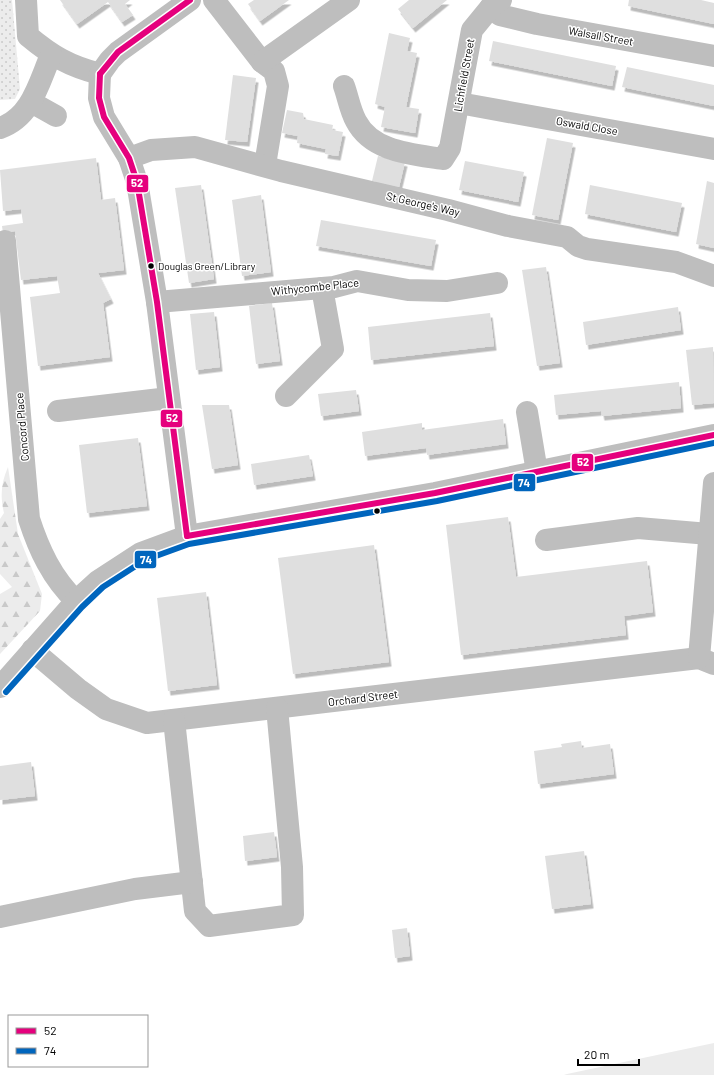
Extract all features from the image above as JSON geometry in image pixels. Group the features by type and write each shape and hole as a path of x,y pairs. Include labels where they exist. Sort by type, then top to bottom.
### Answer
{"street":[{"path":"26,0 28,36 51,55 83,70 100,74"},
{"path":"187,536 168,398 157,302 137,182 129,158 104,117 99,98 100,74 110,60 118,52 190,0"},
{"path":"214,0 262,62 274,72 278,86 265,166"},
{"path":"262,62 349,0"},
{"name":"Walsall Street","path":"495,4 500,15 537,24 714,56"},
{"name":"Lichfield Street","path":"344,86 356,121 373,140 399,152 443,158 450,148 472,30 495,4"},
{"path":"0,128 7,125 19,116 31,102 51,55"},
{"path":"31,102 56,116"},
{"name":"Oswald Close","path":"459,103 714,149"},
{"name":"St George's Way","path":"129,158 151,150 195,147 281,171 448,210 508,226 567,237 578,246 587,249 676,262 714,276"},
{"name":"Concord Place","path":"5,241 7,335 29,519 44,559 58,581 76,601"},
{"name":"Withycombe Place","path":"157,302 322,288 356,281 408,290 447,291 496,283"},
{"path":"286,396 333,349 322,288"},
{"path":"58,411 168,398"},
{"path":"527,412 537,472"},
{"path":"0,687 76,601 98,581 120,565 153,548 187,536 435,493 714,435"},
{"path":"706,661 709,601 709,534 714,483"},
{"path":"546,540 638,528 709,534"},
{"name":"Orchard Street","path":"32,650 78,689 106,710 147,723 706,661"},
{"path":"174,720 195,911 209,926 294,916 292,867 276,708"},
{"path":"0,917 135,889 192,882"}],"green space":[{"path":"0,0 12,0 20,89 15,99 0,100"},
{"path":"8,467 18,534 42,594 40,611 0,654 0,594 12,587 0,574 0,519 4,513 2,490"},
{"path":"714,1043 714,1075 564,1075 567,1074"}],"building":[{"path":"60,0 130,0 125,4 133,15 122,22 108,2 77,24"},
{"path":"254,0 289,0 260,21 248,4"},
{"path":"409,0 447,0 413,28 398,9"},
{"path":"629,0 701,0 714,3 714,24 628,6"},
{"path":"389,33 410,38 407,51 417,53 406,107 419,109 415,133 381,127 385,107 375,104"},
{"path":"493,41 616,66 612,86 489,61"},
{"path":"627,67 714,85 714,106 622,87"},
{"path":"233,75 256,78 247,142 225,140"},
{"path":"287,110 303,113 304,119 333,125 332,130 343,132 338,156 325,154 326,149 297,143 298,136 282,133"},
{"path":"547,138 573,143 558,220 532,215"},
{"path":"378,156 405,162 399,187 372,181"},
{"path":"96,158 101,200 115,198 124,270 98,273 111,299 103,303 110,357 38,366 30,297 60,293 57,276 21,280 15,231 3,233 2,226 23,223 21,209 3,211 0,170"},
{"path":"465,161 524,172 518,202 459,190"},
{"path":"707,181 714,183 714,248 696,244"},
{"path":"201,185 214,279 189,283 175,188"},
{"path":"590,185 682,203 676,232 585,214"},
{"path":"261,195 271,272 242,276 232,200"},
{"path":"321,220 436,240 431,266 316,246"},
{"path":"546,267 560,363 537,366 522,270"},
{"path":"272,303 280,361 256,364 249,306"},
{"path":"678,307 681,330 586,345 583,322"},
{"path":"214,312 220,367 196,370 190,314"},
{"path":"490,313 494,346 371,360 368,327"},
{"path":"713,347 714,403 692,405 686,350"},
{"path":"679,382 681,408 602,416 601,411 556,415 554,395"},
{"path":"356,390 359,411 321,416 318,394"},
{"path":"202,405 229,405 238,465 212,469"},
{"path":"503,419 506,444 427,455 426,448 365,456 362,432 422,423 422,430"},
{"path":"138,438 147,506 87,513 79,445"},
{"path":"309,455 313,476 254,485 251,464"},
{"path":"508,517 516,577 647,561 653,612 624,616 626,635 461,655 446,525"},
{"path":"374,545 389,662 293,674 278,558"},
{"path":"206,592 217,685 168,691 157,598"},
{"path":"581,741 582,748 610,744 614,774 538,784 534,751 562,747 561,744"},
{"path":"31,762 35,796 0,800 0,766"},
{"path":"274,832 277,857 245,861 243,836"},
{"path":"584,851 591,904 552,909 545,856"},
{"path":"407,928 410,956 395,958 392,930"}],"transit line":[{"name":"52","path":"100,74 118,52 190,0"},
{"name":"52","path":"100,74 99,98 104,117 129,158 137,182 157,302 187,536"},
{"name":"52","path":"187,536 435,493 714,435"},
{"name":"74","path":"6,692 82,607 103,587 145,560 189,544 437,501 714,443"}],"place":[{"name":"Douglas Green/Library","path":"151,266"}]}
